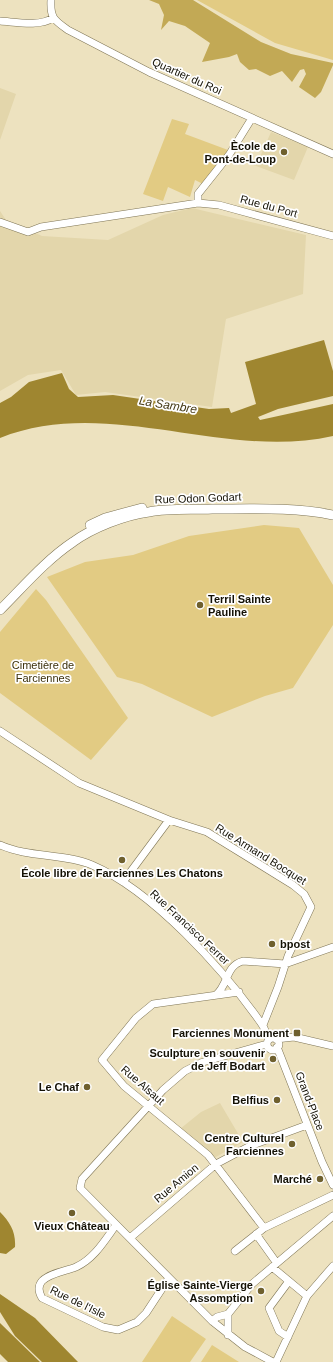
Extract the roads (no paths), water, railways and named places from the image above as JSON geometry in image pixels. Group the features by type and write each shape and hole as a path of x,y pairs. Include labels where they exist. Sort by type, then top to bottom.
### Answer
{"main road":[{"name":"Rue Odon Godart","path":"0,603 65,540 104,518 126,511 168,504 300,503 333,509"},
{"name":"Rue Odon Godart","path":"0,610 51,559 73,541 97,528 148,512 290,508 333,515"}],"street":[{"path":"0,21 29,23 48,22 53,18 51,15 50,0"},
{"name":"Quartier du Roi","path":"53,18 68,30 149,72 333,154"},
{"path":"198,203 198,194 229,155 252,118"},
{"name":"Rue du Port","path":"0,222 28,232 41,227 198,203 219,205 333,236"},
{"name":"Rue Armand Bocquet","path":"0,731 79,783 169,820 207,832 271,871 304,894 311,907 285,964 263,1025"},
{"path":"123,882 169,820"},
{"name":"Rue Francisco Ferrer","path":"0,845 19,852 80,861 91,865 123,882 157,908 226,977 263,1025 273,1042"},
{"path":"216,995 223,990 226,977 236,963 243,961 285,964 333,947"},
{"name":"Rue Alsaut","path":"238,992 153,1004 136,1018 102,1060 124,1086 216,1164 264,1228"},
{"path":"273,1362 245,1348 212,1321 80,1188 82,1179 163,1090 193,1066 294,1036 333,1046"},
{"name":"Grand-Place","path":"273,1042 333,1185"},
{"name":"Rue Amion","path":"130,1238 216,1164 250,1146 307,1125"},
{"path":"235,1252 264,1228 333,1195"},
{"path":"212,1321 217,1317 228,1314 252,1284 333,1216"},
{"name":"Rue de l'Isle","path":"116,1224 93,1255 77,1266 42,1281 39,1286 39,1293 42,1298 103,1327 118,1330 137,1322 146,1313 169,1278"},
{"path":"256,1234 274,1265 289,1281 307,1296"},
{"path":"276,1362 307,1296 333,1266"},
{"path":"288,1337 279,1331 269,1308 289,1281"},
{"path":"228,1314 228,1335"}],"water":[{"name":"La Sambre","path":"324,340 333,371 333,396 278,409 258,417 260,420 333,404 333,436 292,442 250,441 124,425 82,423 41,427 0,438 0,403 11,397 29,382 62,373 69,389 78,397 113,395 209,409 229,408 231,413 256,404 245,362"},
{"path":"0,1212 7,1220 13,1232 15,1242 15,1247 6,1254 0,1253"},
{"path":"0,1294 35,1318 78,1362 42,1362 15,1336 0,1312"},
{"path":"0,1323 40,1362 8,1362 0,1354"}],"place":[{"name":"Ècole de Pont-de-Loup","path":"284,152"},
{"name":"Terril Sainte Pauline","path":"200,605"},
{"name":"École libre de Farciennes Les Chatons","path":"122,860"},
{"name":"bpost","path":"272,944"},
{"name":"Farciennes Monument","path":"297,1033"},
{"name":"Sculpture en souvenir de Jeff Bodart","path":"273,1059"},
{"name":"Le Chaf","path":"87,1087"},
{"name":"Belfius","path":"277,1100"},
{"name":"Centre Culturel Farciennes","path":"292,1144"},
{"name":"Marché","path":"320,1179"},
{"name":"Vieux Château","path":"72,1213"},
{"name":"Église Sainte-Vierge Assomption","path":"261,1291"}],"park label":[{"name":"Cimetière de Farciennes","path":"43,671"}]}
